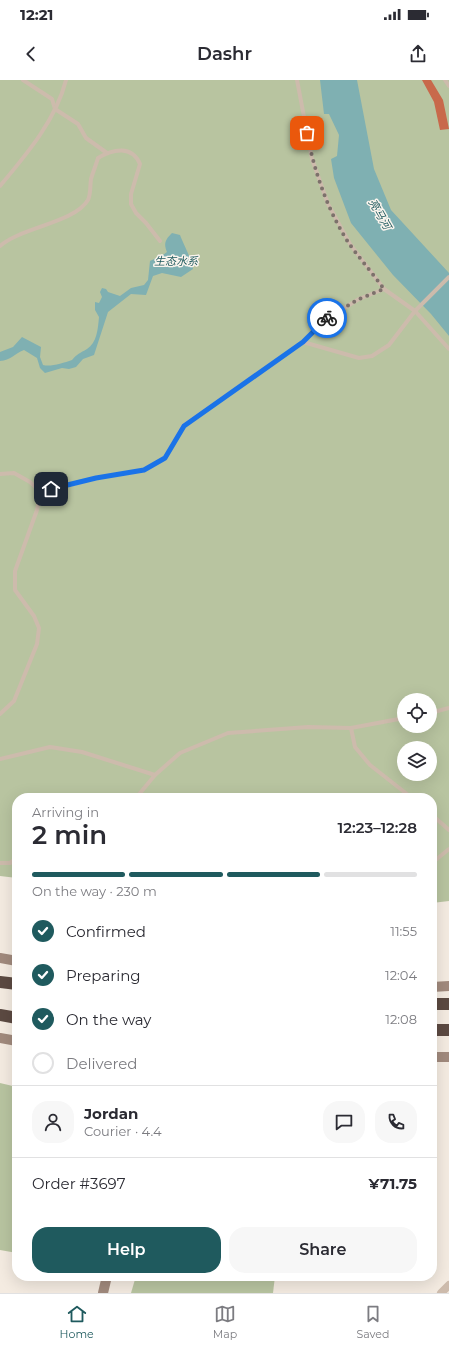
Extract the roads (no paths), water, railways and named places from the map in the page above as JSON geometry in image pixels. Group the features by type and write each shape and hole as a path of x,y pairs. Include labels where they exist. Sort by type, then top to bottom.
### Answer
{"highway":[{"path":"0,982 12,983"},
{"path":"437,1004 449,1004"},
{"path":"437,1030 449,1030"}],"street":[{"path":"0,958 12,959"},
{"path":"437,987 449,986"},
{"path":"0,1038 12,1040"},
{"path":"437,1057 449,1056"},
{"path":"103,1293 106,1281"},
{"path":"441,1293 449,1285"}],"lane":[{"path":"23,80 52,99 55,109 78,124 86,138 107,153"},
{"path":"0,186 21,160 55,109 66,80"},
{"path":"297,80 312,159 328,204 350,244 384,289 415,311 449,349"},
{"path":"445,80 449,86"},
{"path":"0,246 25,232 71,214 82,208 89,198 91,178 98,158 107,153 129,151 137,156 140,164 130,194 131,204 136,214 146,223 160,241"},
{"path":"303,342 359,358 372,356 389,344 415,311 449,277"},
{"path":"41,492 96,478 144,470 165,458 184,426 303,342 323,320 359,299 384,289"},
{"path":"0,474 14,473 30,482 41,492"},
{"path":"0,714 14,701 37,644 39,628 34,616 15,590 15,571 37,510 41,492"},
{"path":"437,711 449,708"},
{"path":"140,793 156,775 180,753 228,733 308,726 351,728 397,719"},
{"path":"351,728 354,747 370,765 406,793"},
{"path":"0,759 50,748 82,752 156,775"},
{"path":"437,819 449,830"},
{"path":"437,859 449,850"},
{"path":"0,862 10,863 12,862"}],"water":[{"name":"亮马河","path":"320,80 357,80 374,169 391,210 449,273 449,336 431,314 393,275 351,223 334,178 331,159 337,156 339,135 329,114 324,114"},
{"name":"生态水系","path":"172,233 180,235 190,257 193,269 181,277 162,273 153,276 146,295 131,294 108,312 94,355 83,359 76,367 69,369 62,368 45,373 40,368 37,358 24,350 0,361 0,352 13,347 22,337 41,347 40,357 43,365 53,365 72,360 87,349 93,343 96,335 99,317 95,310 95,302 99,303 102,297 100,292 102,288 106,289 108,292 120,296 131,288 144,285 148,280 150,261 167,252 165,246 166,241"}]}
